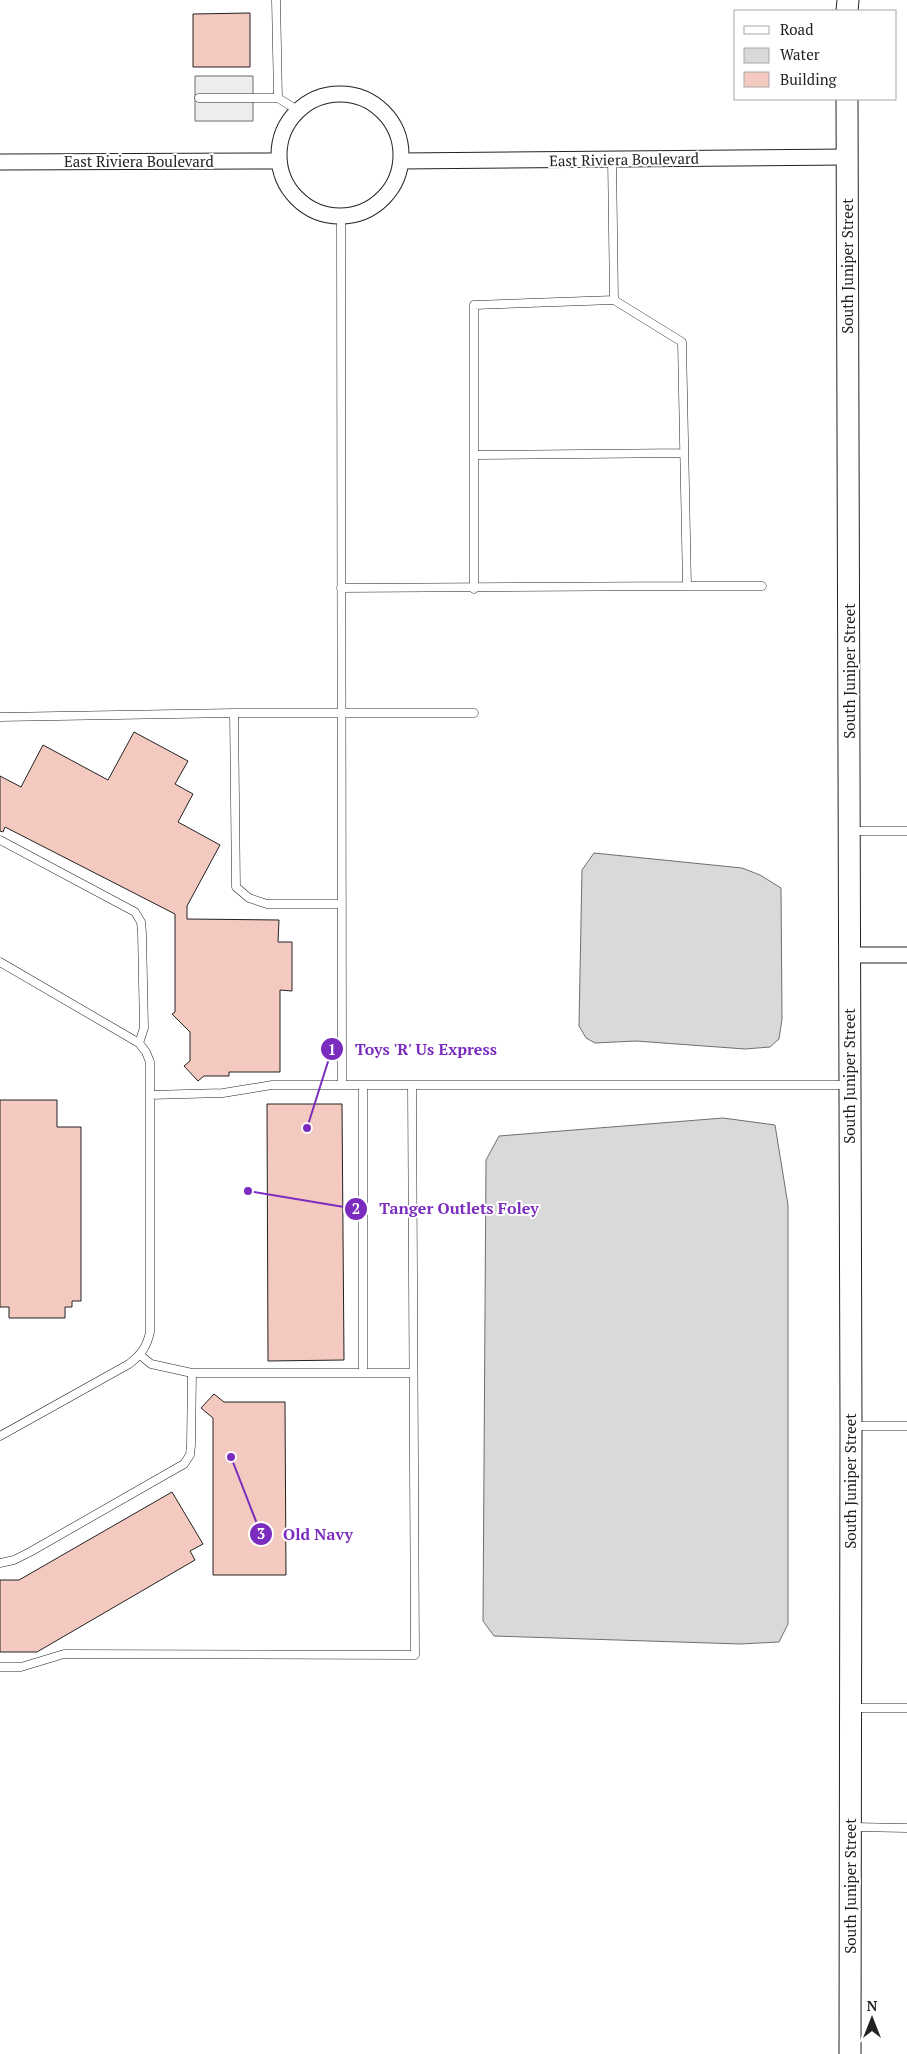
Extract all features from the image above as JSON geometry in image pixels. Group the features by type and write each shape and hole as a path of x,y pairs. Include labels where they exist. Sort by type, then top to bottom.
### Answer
{"street":[{"path":"342,94 363,99 382,110 393,123 401,143 401,161 397,180 385,198 368,210 341,217 320,214 302,203 287,187 279,161 281,137 291,118 299,111 307,104 327,96 342,94"},
{"name":"South Juniper Street","path":"847,100 850,2054"},
{"name":"East Riviera Boulevard","path":"401,161 847,156"},
{"name":"East Riviera Boulevard","path":"0,162 279,161"},
{"path":"849,955 907,955"}],"lane":[{"path":"276,0 278,98"},
{"path":"199,98 278,98 299,111"},
{"path":"612,160 614,300"},
{"path":"341,217 342,1084"},
{"path":"474,589 474,305 614,300 682,342 687,586"},
{"path":"474,455 684,453"},
{"path":"341,588 474,589 762,586"},
{"path":"0,717 342,711 474,713"},
{"path":"234,713 236,887 249,898 267,904 342,904"},
{"path":"849,831 907,831"},
{"path":"0,840 135,912 141,922 142,933 144,1028 139,1043"},
{"path":"0,962 139,1043 146,1052 150,1062 150,1332 147,1344 140,1355 129,1364 0,1436"},
{"path":"150,1095 223,1093 272,1085 850,1085"},
{"path":"362,1085 362,1374"},
{"path":"0,1667 21,1667 64,1654 415,1655 412,1085"},
{"path":"140,1355 152,1364 192,1374 414,1374"},
{"path":"0,1563 30,1552 184,1464 190,1455 191,1445 192,1374"},
{"path":"850,1426 907,1426"},
{"path":"850,1708 907,1708"},
{"path":"850,1827 907,1828"}],"shaded area":[{"path":"195,76 253,76 253,121 195,121"}],"water":[{"path":"594,853 742,868 760,875 781,888 782,1019 779,1039 770,1047 745,1049 636,1041 595,1043 586,1038 579,1026 582,870"},
{"path":"723,1118 775,1125 788,1205 788,1624 779,1642 740,1644 494,1636 483,1621 486,1160 499,1136"}],"building":[{"path":"250,13 250,67 193,67 193,14"},
{"path":"134,732 188,761 175,784 193,794 178,822 220,845 187,906 187,919 279,920 278,942 292,942 292,991 280,990 280,1072 229,1072 229,1076 204,1076 198,1081 184,1066 190,1061 190,1032 172,1014 175,1012 175,914 5,827 3,832 0,831 0,776 21,787 43,745 108,780"},
{"path":"0,1100 57,1100 57,1127 81,1127 81,1301 72,1301 72,1307 65,1307 65,1318 9,1318 9,1307 0,1307"},
{"path":"267,1104 342,1104 344,1360 268,1361"},
{"path":"214,1394 224,1402 285,1402 286,1575 213,1575 213,1418 201,1408"},
{"path":"172,1492 203,1544 190,1551 195,1560 37,1652 0,1652 0,1580 19,1580"}],"place":[{"name":"Toys 'R' Us Express","path":"307,1128"},
{"name":"Tanger Outlets Foley","path":"248,1191"},
{"name":"Old Navy","path":"231,1457"}]}
